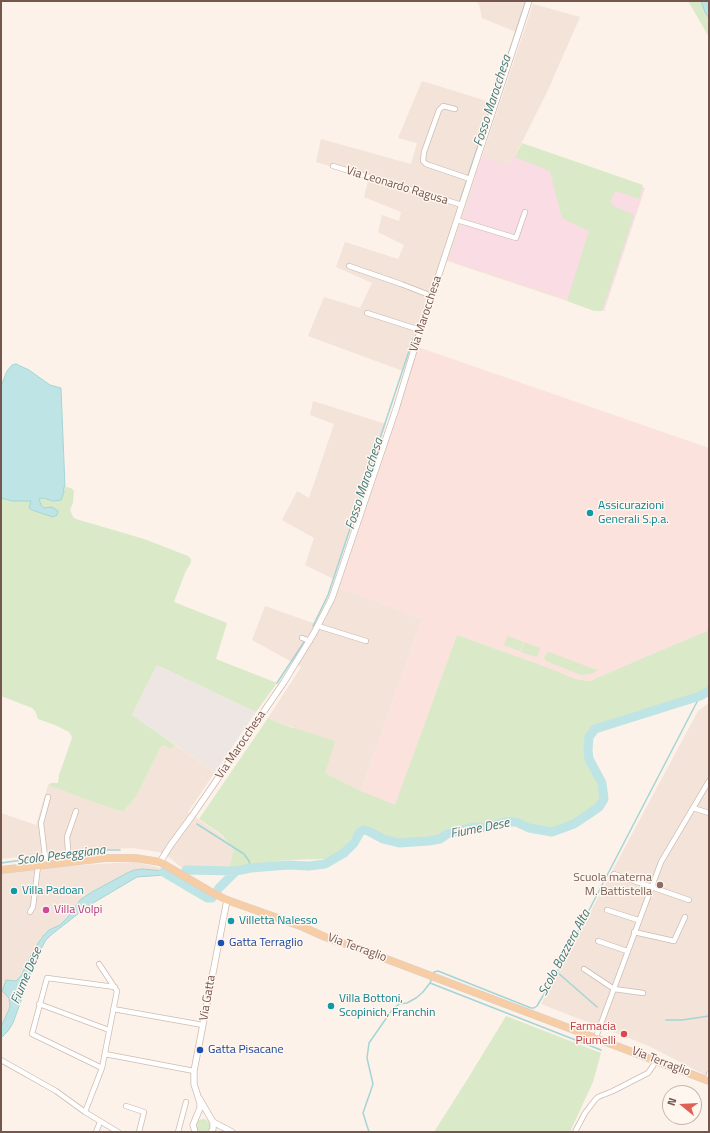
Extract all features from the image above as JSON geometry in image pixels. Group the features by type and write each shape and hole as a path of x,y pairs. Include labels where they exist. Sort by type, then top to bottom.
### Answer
{"main road":[{"name":"Via Terraglio","path":"1,870 38,866 45,860 69,856 144,859 160,862 226,900 303,927 325,937 709,1079"}],"street":[{"name":"Via Marocchesa","path":"160,862 279,690 310,641 332,598 396,409 420,330 462,205 468,179 529,1"},
{"path":"455,109 444,106 439,110 424,152 423,161 426,164 468,179"},
{"name":"Via Leonardo Ragusa","path":"333,166 462,205"},
{"path":"457,220 516,238 525,212"},
{"path":"349,266 432,296"},
{"path":"367,313 420,330"},
{"path":"318,626 366,641"},
{"path":"302,638 310,641"},
{"path":"596,1038 638,920 663,858 709,781"},
{"path":"45,860 41,823 48,797"},
{"path":"693,808 709,813"},
{"path":"69,856 67,837 76,811"},
{"path":"30,912 33,907 38,866"},
{"path":"614,874 689,900"},
{"name":"Via Gatta","path":"195,1132 194,1122 200,1108 194,1084 194,1071 226,900"},
{"path":"607,910 638,920"},
{"path":"634,932 674,941 685,917"},
{"path":"598,941 627,951"},
{"path":"85,1112 102,1068 117,991 99,964"},
{"path":"584,969 614,989 643,993"},
{"path":"102,1068 32,1034 47,978 114,987"},
{"path":"39,1004 109,1030"},
{"path":"113,1009 203,1024"},
{"path":"105,1054 194,1071"},
{"path":"1,1060 56,1091 100,1122 118,1132"},
{"path":"575,1132 585,1113 598,1097 648,1073 656,1060"},
{"name":"Via Gatta","path":"198,1096 212,1121"},
{"path":"178,1132 186,1102"},
{"path":"126,1106 144,1112 139,1132"},
{"path":"191,1132 194,1122 198,1117 205,1116 232,1132"},
{"path":"212,1121 212,1132"},
{"path":"96,1132 100,1122"}],"shaded area":[{"path":"475,1 527,1 516,32 482,18 479,4"},
{"path":"533,4 580,17 548,90 515,156 550,171 590,231 567,301 447,261"},
{"path":"422,81 487,101 492,104 403,371 308,336 324,297 360,308 372,283 336,267 345,242 398,259 404,245 378,232 382,215 399,221 401,212 364,197 369,178 316,162 321,139 411,164 417,143 398,138"},
{"path":"527,151 645,188 604,311 449,260 474,185 477,170 483,156 509,166 512,158 515,157 523,159"},
{"path":"418,347 709,448 709,627 707,631 590,681 575,679 552,669 457,635 395,806 361,791 422,619 338,587"},
{"path":"313,401 386,424 334,579 305,565 314,538 282,520 297,491 309,498 334,424 310,415"},
{"path":"338,587 422,619 361,791 325,773 293,727 268,718 301,667 252,640 265,606 313,623 324,622"},
{"path":"157,665 256,712 215,772 132,715"},
{"path":"709,703 709,1077 649,1046 541,1004 698,711"},
{"path":"162,745 171,749 175,745 215,772 188,812 222,836 233,849 230,867 191,866 182,868 169,857 159,852 132,848 70,851 1,859 1,813 36,825 48,785 123,812 137,795"},
{"path":"135,862 157,867 165,871 142,869 127,873 92,892 76,905 68,917 60,925 49,930 34,949 21,976 16,981 9,981 7,995 11,1003 1,1027 1,872 29,868"}],"green space":[{"path":"688,1 701,1 709,18 709,37"},
{"path":"522,143 643,185 639,199 615,192 610,201 613,206 634,215 602,311 594,311 567,301 589,231 562,218 550,171 515,157"},
{"path":"67,487 74,491 73,503 70,510 73,517 76,519 144,539 188,556 191,559 191,562 185,573 174,602 227,623 216,659 277,683 256,712 157,665 132,715 175,745 171,749 162,745 137,795 123,812 48,785 51,783 58,783 59,775 72,738 71,735 69,732 55,725 38,719 32,708 1,696 1,498 12,501 32,501 29,508 50,516 41,505 39,498 53,501 61,500 63,488"},
{"path":"709,627 709,693 700,699 599,730 595,733 591,740 591,747 593,757 605,785 606,799 601,809 592,816 556,835 538,833 513,825 497,826 459,833 444,838 401,840 389,839 369,827 365,827 359,829 343,849 335,856 327,859 286,860 250,865 234,869 203,869 186,867 230,867 233,849 222,835 199,819 268,718 284,725 335,741 325,773 361,791 395,805 457,635 552,669 575,679 590,681 707,631"},
{"path":"508,636 523,642 520,651 504,645"},
{"path":"524,642 540,648 537,657 521,652"},
{"path":"549,652 597,671 591,674 581,675 546,661 544,658"},
{"path":"506,1016 601,1053 593,1082 570,1132 434,1132 467,1080"},
{"path":"203,1119 208,1121 210,1126 208,1131 203,1133 198,1131 196,1126 198,1121"}],"water":[{"path":"701,1 708,1 709,18 705,12"},
{"path":"16,364 29,370 50,385 61,388 65,487 63,488 64,492 61,500 53,501 43,498 39,499 44,508 52,507 58,511 57,515 53,517 29,508 31,501 12,501 1,498 1,386 7,371 12,365"},
{"path":"142,869 165,871 175,876 164,875 137,877 88,906 51,935 46,940 37,956 13,1023 1,1038 1,1027 10,1007 9,998 2,991 6,980 16,981 21,976 34,949 44,935 49,930 60,925 68,917 80,900 127,873"}],"waterway":[{"name":"Fosso Marocchesa","path":"468,176 526,1"},
{"name":"Fosso Marocchesa","path":"460,201 467,180"},
{"name":"Fosso Marocchesa","path":"313,626 328,595 413,339"},
{"name":"Fosso Marocchesa","path":"277,683 304,642"},
{"name":"Fiume Dese","path":"186,870 236,871 251,868 288,865 309,866 325,864 344,853 354,843 360,832 364,830 383,839 399,843 440,839 447,834 473,827 482,828 505,822 516,822 529,828 552,832 574,824 599,807 604,799 602,783 589,759 589,737 595,729 700,696 709,691"},
{"name":"Scolo Bazzera Alta","path":"433,975 434,972 438,971 531,1008 537,1006 557,972 700,696"},
{"name":"Scolo Peseggiana","path":"197,824 244,854 249,861 251,868"},
{"name":"Scolo Peseggiana","path":"70,853 96,850 120,850"},
{"name":"Scolo Peseggiana","path":"1,863 66,854"},
{"name":"Fiume Dese","path":"163,872 207,898 212,898 219,888 236,871"},
{"path":"557,972 597,1007"},
{"name":"Scolo Bazzera Alta","path":"369,1132 363,1113 373,1084 367,1058 369,1043 392,1010 399,1004 407,1003 416,998 423,992 432,978"},
{"path":"430,983 601,1050"},
{"path":"666,1020 682,1020 709,1016"}],"place":[{"name":"Assicurazioni Generali S.p.a.","path":"590,513"},
{"name":"Scuola materna M. Battistella","path":"660,885"},
{"name":"Villa Padoan","path":"14,891"},
{"name":"Villa Volpi","path":"46,910"},
{"name":"Villetta Nalesso","path":"231,921"},
{"name":"Gatta Terraglio","path":"221,943"},
{"name":"Villa Bottoni, Scopinich, Franchin","path":"331,1006"},
{"name":"Farmacia Piumelli","path":"624,1034"},
{"name":"Gatta Pisacane","path":"200,1050"}]}
